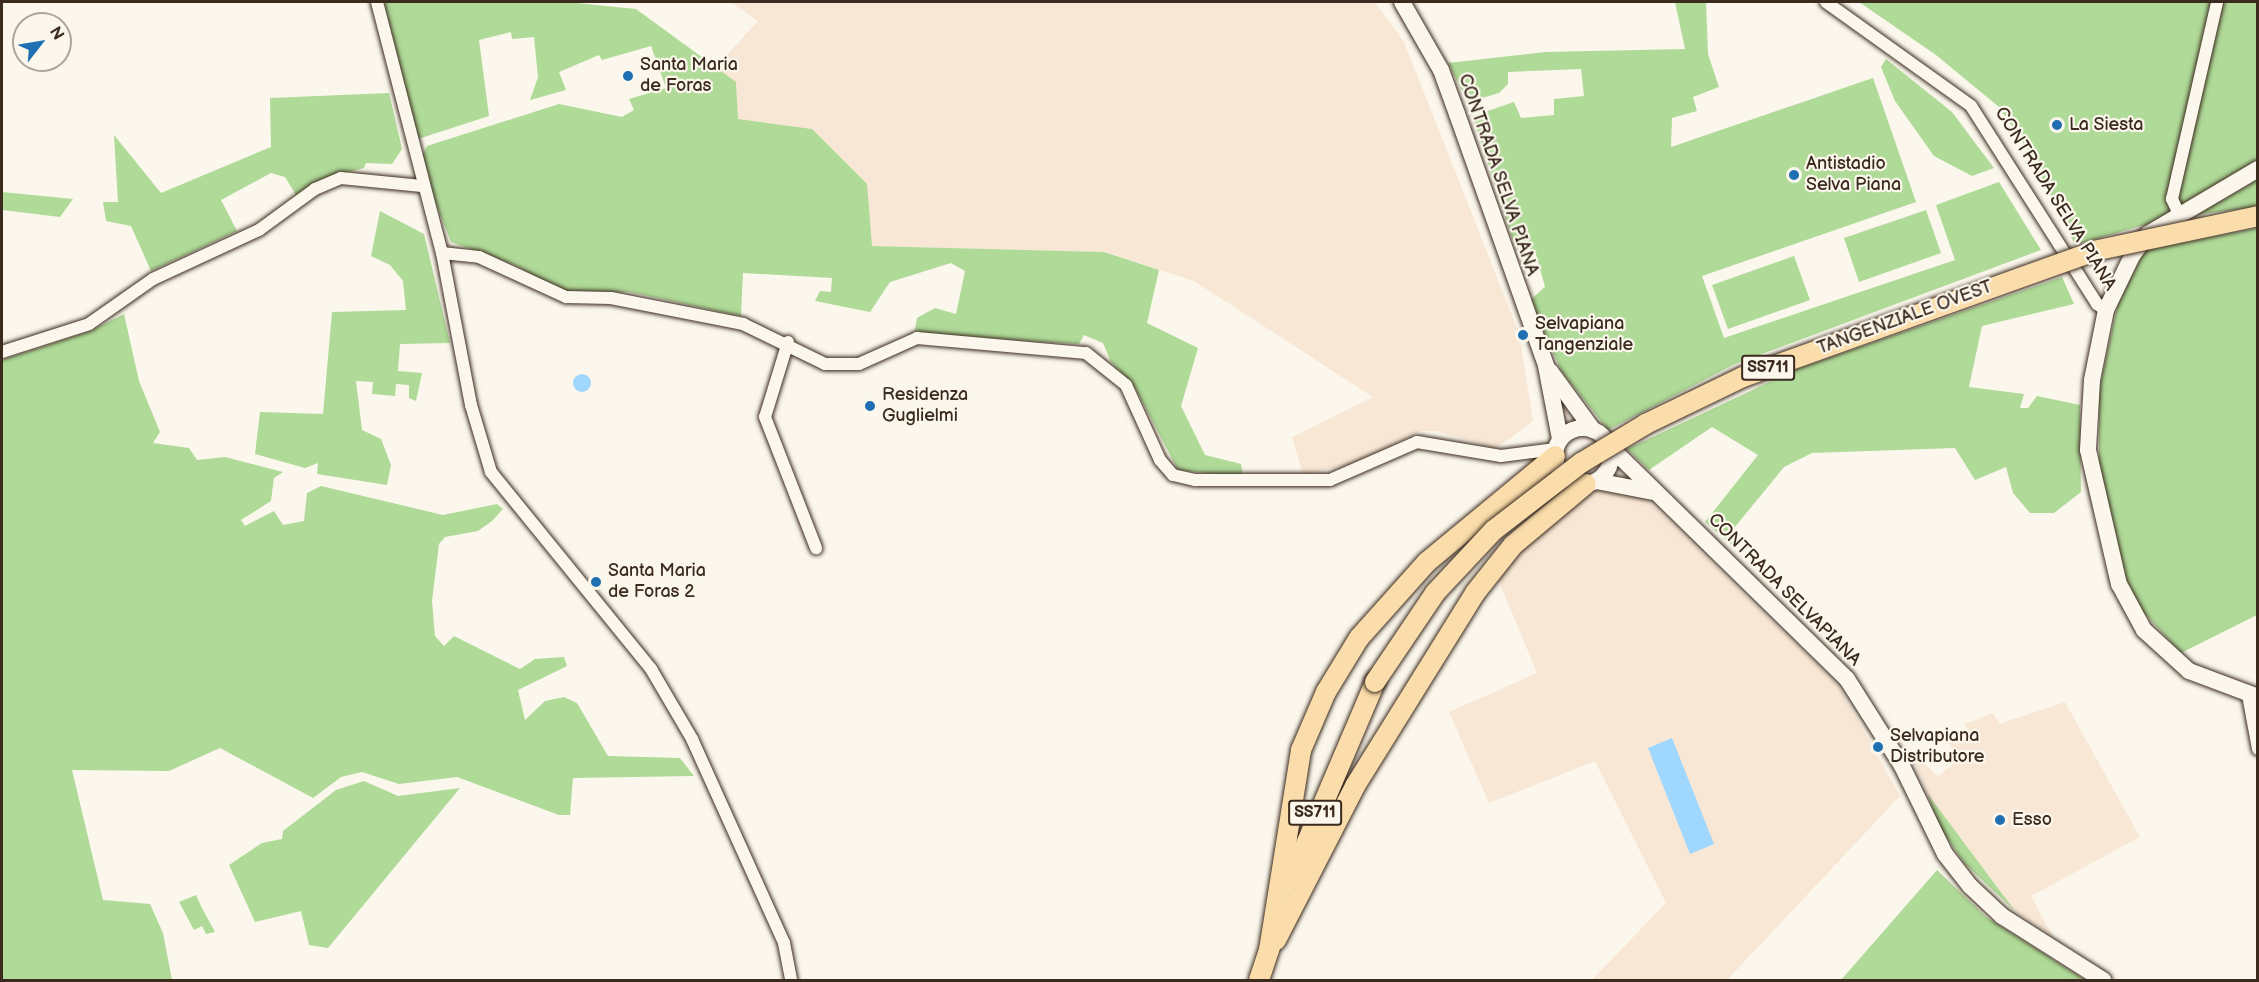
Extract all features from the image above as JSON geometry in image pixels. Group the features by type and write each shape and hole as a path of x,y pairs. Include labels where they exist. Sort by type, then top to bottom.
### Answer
{"main road":[{"name":"CONTRADA SELVA PIANA","path":"1402,2 1441,70 1546,366"},
{"path":"2253,696 2189,671 2166,654 2144,630 2119,584 2096,505 2088,450 2092,380 2106,310 2148,234 2258,169"},
{"name":"TANGENZIALE OVEST","path":"1259,981 1296,862 1375,682 1435,593 1494,530 1581,463 1646,424 1743,377 2094,251 2258,216"},
{"path":"1269,950 1355,786 1474,593 1513,545 1610,467 1610,447 1593,430 1546,366"},
{"path":"1546,366 1557,448 1564,477 1591,483"},
{"path":"1269,950 1301,750 1326,692 1359,638 1420,569 1557,448 1575,429 1593,430"},
{"name":"CONTRADA SELVAPIANA","path":"1610,447 1847,679 1902,765 1945,854 1970,886 2002,916 2103,981"},
{"name":"CONTRADA SELVAPIANA","path":"1591,483 1635,485 1662,496"}],"street":[{"path":"377,2 422,186 442,253 471,405 490,472 651,669 692,739 784,943 791,981"},
{"name":"CONTRADA SELVA PIANA","path":"1826,2 1971,106 2090,295 2106,310"},
{"path":"2179,214 2172,199 2217,2"},
{"path":"2,352 89,324 153,279 259,230 315,189 341,178 422,186"},
{"path":"442,253 479,257 545,292 710,316 788,342 825,364 859,364 917,338 1086,352 1126,385 1160,460 1173,475 1195,480 1330,480 1417,442 1501,456 1557,448"},
{"path":"788,342 765,417 816,548"},
{"path":"2253,696 2258,749"}],"shaded area":[{"path":"730,2 1375,2 1404,42 1519,333 1533,421 1495,449 1437,431 1421,431 1356,463 1303,475 1292,437 1373,397 1194,281 1104,252 871,246 812,129 737,119 736,82 715,68 758,21"},
{"path":"1600,488 1647,500 1838,685 1900,796 1727,980 1592,980 1666,903 1595,761 1489,803 1449,712 1537,673 1498,579 1528,542 1581,496"},
{"path":"2065,702 2140,837 2031,896 2052,935 2015,911 1927,793 1909,749 1938,777 1959,759 1948,743 1970,736 1965,724 1993,713 1999,724"}],"green space":[{"path":"384,2 566,2 636,9 736,82 738,119 812,129 867,184 872,246 1104,252 1159,270 1147,323 1198,348 1181,406 1205,455 1241,464 1243,477 1178,470 1133,384 1111,362 1103,343 1084,335 1079,344 914,334 917,318 935,308 956,314 965,271 951,263 890,282 870,312 815,301 820,291 831,292 832,278 743,273 741,316 629,292 567,294 515,265 451,242 426,179 422,156 427,146 559,104 622,117 634,110 629,99 666,88 651,46 602,60 599,55 559,72 566,90 530,100 538,77 534,37 512,39 511,32 479,40 489,116 418,139"},
{"path":"1675,2 1706,2 1708,54 1719,87 1693,97 1697,111 1672,118 1671,147 1873,78 1916,202 1702,276 1724,338 1955,260 1936,205 1999,182 2041,250 1735,364 1608,430 1562,372 1529,301 1545,287 1535,251 1514,244 1473,116 1514,102 1521,118 1554,115 1554,99 1584,96 1581,69 1508,72 1508,84 1499,93 1468,102 1448,63 1545,52 1685,49"},
{"path":"1859,2 2257,2 2257,160 2151,223 2075,245 2028,150 1999,107 1936,55"},
{"path":"1886,59 1952,112 1994,168 1972,176 1934,156 1895,101 1881,67"},
{"path":"389,93 402,149 392,164 366,163 364,168 326,178 296,195 285,177 271,173 221,200 237,231 151,271 131,226 106,221 103,202 118,202 114,135 161,193 271,147 270,98"},
{"path":"2257,179 2257,207 2195,215 2247,186"},
{"path":"2,192 73,199 60,217 2,210"},
{"path":"1926,210 1941,253 1859,282 1844,238"},
{"path":"380,211 424,234 450,343 400,344 398,371 422,373 416,401 409,398 409,385 396,384 395,396 372,394 373,382 356,381 362,430 381,439 391,465 387,485 317,474 318,463 305,468 255,454 260,412 323,414 332,312 406,310 403,281 390,265 371,256"},
{"path":"2257,228 2257,615 2181,653 2143,612 2127,583 2099,478 2099,391 2118,303 2145,250"},
{"path":"1794,256 1810,300 1728,329 1712,285"},
{"path":"2062,277 2074,304 1982,326 1969,387 2024,394 2020,408 2028,408 2037,396 2080,405 2081,492 2054,513 2030,513 2013,493 2006,467 1975,480 1955,448 1812,453 1784,467 1730,533 1736,541 1732,545 1705,522 1758,455 1712,427 1649,470 1627,449 1797,369"},
{"path":"124,314 139,381 160,432 153,443 189,448 197,460 225,457 283,472 274,478 271,501 241,520 245,526 274,511 283,525 304,521 307,493 321,486 443,515 497,504 503,509 478,531 445,537 439,544 432,601 435,636 444,646 454,636 520,669 535,659 564,657 567,666 518,690 525,720 545,701 564,697 577,703 608,756 680,758 694,776 573,778 570,815 559,815 457,777 399,784 362,772 341,777 313,798 220,748 169,771 72,770 103,900 150,904 163,933 172,980 2,980 2,360 88,332"},
{"path":"364,781 398,796 460,788 328,948 309,945 301,911 255,922 229,865 262,843 282,839 283,831 336,790"},
{"path":"1927,793 2015,911 1965,864 1940,828"},
{"path":"1937,870 1986,917 2085,980 1841,980"},
{"path":"196,895 215,932 206,934 202,926 194,930 179,902"}],"water":[{"path":"582,374 588,377 591,383 588,389 582,392 576,389 573,383 576,377"},
{"path":"1672,738 1714,844 1690,854 1648,748"}],"place":[{"name":"Santa Maria de Foras","path":"628,76"},
{"name":"La Siesta","path":"2057,125"},
{"name":"Antistadio Selva Piana","path":"1794,175"},
{"name":"Selvapiana Tangenziale","path":"1523,335"},
{"name":"Residenza Guglielmi","path":"870,406"},
{"name":"Santa Maria de Foras 2","path":"596,582"},
{"name":"Selvapiana Distributore","path":"1878,747"},
{"name":"Esso","path":"2000,820"}]}
